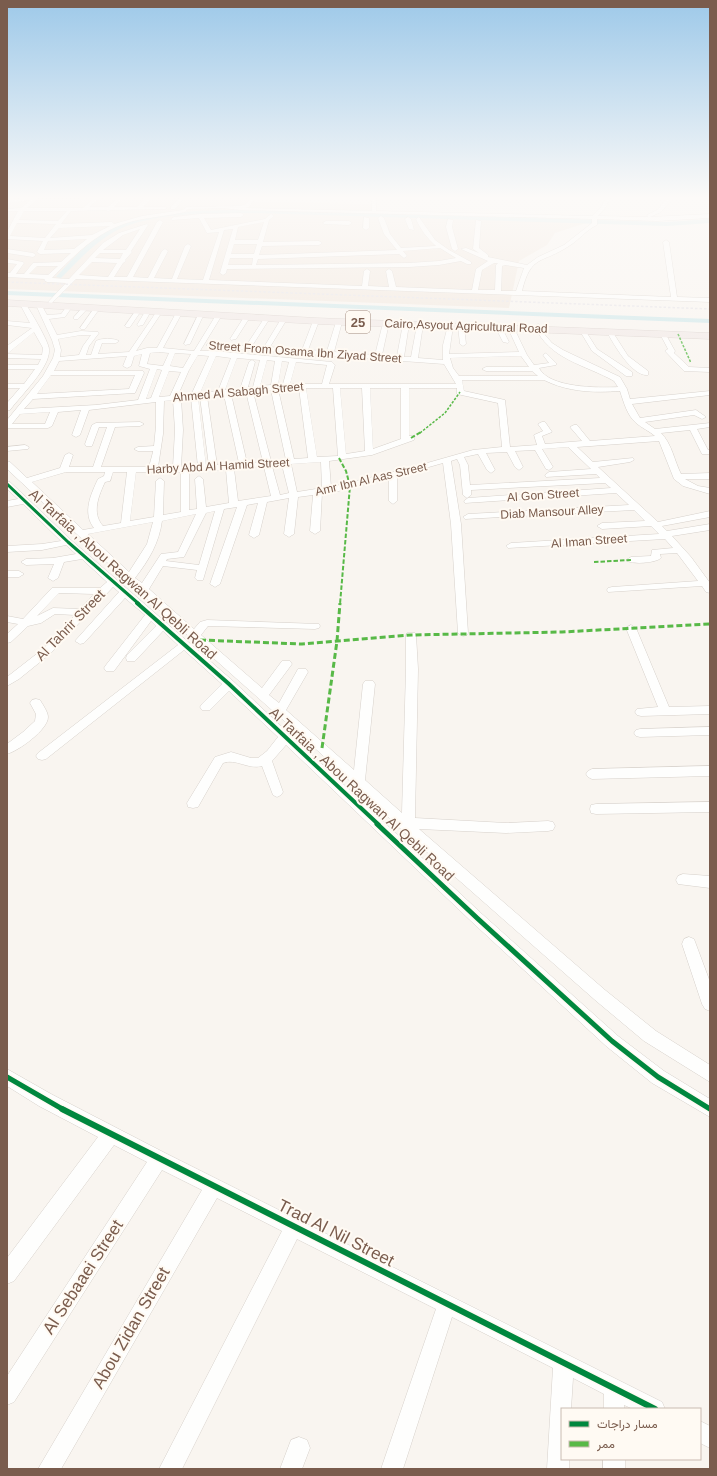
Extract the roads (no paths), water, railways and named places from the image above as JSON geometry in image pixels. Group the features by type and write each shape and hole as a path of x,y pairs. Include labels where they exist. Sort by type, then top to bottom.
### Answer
{"highway":[{"name":"Cairo,Asyout Agricultural Road","path":"7,302 55,298 247,317 386,324 539,328 710,336"},
{"name":"Cairo,Asyout Agricultural Road","path":"7,302 179,313 710,336"}],"street":[{"path":"9,275 16,265"},
{"path":"25,276 34,265"},
{"path":"62,265 47,280 110,278 205,282 335,284 366,288 710,300"},
{"path":"55,298 84,265"},
{"path":"110,278 120,265"},
{"path":"129,279 138,265"},
{"path":"150,280 158,265"},
{"path":"174,280 180,265"},
{"path":"205,282 211,265"},
{"path":"353,271 411,271 409,265"},
{"path":"220,282 225,267 413,265"},
{"path":"450,266 457,265"},
{"path":"476,292 478,270 487,265"},
{"path":"498,292 499,265"},
{"path":"515,265 528,267"},
{"path":"519,293 528,267 531,265"},
{"path":"669,265 674,298"},
{"path":"248,283 254,266"},
{"path":"366,288 367,271"},
{"path":"389,271 393,289"},
{"path":"9,275 50,277"},
{"path":"222,275 229,275"},
{"path":"353,279 353,287"},
{"path":"7,408 10,400 25,386 46,357 46,348 23,304"},
{"path":"7,425 49,373 57,359 58,346 39,305"},
{"path":"44,317 63,316 69,307"},
{"path":"76,318 85,308"},
{"path":"83,328 97,308"},
{"path":"128,326 138,311"},
{"path":"140,325 148,311"},
{"path":"144,361 127,364 131,354 159,312"},
{"path":"162,350 179,313"},
{"path":"187,344 201,314"},
{"path":"185,514 181,469 180,430 175,397 185,370 195,352 202,344 216,314"},
{"path":"233,339 247,317"},
{"path":"248,347 267,318"},
{"path":"266,349 284,319"},
{"path":"304,352 316,321"},
{"path":"330,354 339,322"},
{"path":"7,324 35,327"},
{"path":"378,357 386,324"},
{"path":"400,359 406,324"},
{"path":"414,360 420,325"},
{"path":"450,326 447,356 457,378 460,389"},
{"path":"461,326 463,344"},
{"path":"7,352 35,327"},
{"path":"499,328 506,342"},
{"path":"511,328 523,354 534,368 547,378 576,389 623,389"},
{"path":"539,328 542,335 554,347 574,359 615,377 623,389 633,415 661,438 677,477 687,485 710,491"},
{"path":"583,331 594,350 605,358 616,363 629,374"},
{"path":"610,332 626,358 645,373"},
{"path":"54,338 81,333 96,333 86,346 83,359"},
{"path":"663,334 672,351 668,351 686,369 710,370"},
{"path":"7,338 22,339"},
{"path":"94,356 99,341 116,341"},
{"name":"Street From Osama Ibn Ziyad Street","path":"162,350 187,344 202,344 414,360 447,356"},
{"path":"46,348 58,346"},
{"path":"447,356 511,349"},
{"path":"147,350 143,366 185,370"},
{"path":"57,359 83,359 94,356 102,359 147,350 174,350 329,363 331,365 325,386"},
{"path":"153,470 158,448 161,418 157,399 166,368 174,350"},
{"path":"7,352 46,357"},
{"path":"202,468 198,395 201,379 214,353"},
{"path":"447,356 523,354"},
{"path":"235,355 224,392 244,466"},
{"path":"486,369 534,368 554,364 546,355"},
{"path":"249,389 264,358"},
{"path":"278,359 274,387 294,496 289,534"},
{"path":"286,386 293,360"},
{"path":"252,362 249,389 276,498"},
{"path":"7,367 40,367"},
{"path":"141,401 154,367"},
{"path":"49,373 138,376"},
{"path":"76,381 138,376"},
{"path":"29,397 132,392 138,376"},
{"path":"457,378 547,378"},
{"path":"7,386 25,386"},
{"name":"Ahmed Al Sabagh Street","path":"17,412 86,408 109,418 141,401 286,386 405,386 460,389 502,402 508,449"},
{"path":"302,386 313,461"},
{"path":"336,386 342,457"},
{"path":"366,386 369,453"},
{"name":"Harby Abd Al Hamid Street","path":"25,482 63,470 213,468 313,461 369,453 408,439 405,386"},
{"path":"628,402 710,393"},
{"path":"198,395 213,468"},
{"path":"76,435 86,408"},
{"path":"7,425 48,425 54,410"},
{"path":"638,420 696,412 702,417"},
{"path":"89,444 96,426 109,418 140,424"},
{"path":"100,438 109,418"},
{"path":"96,470 109,418"},
{"path":"542,424 548,432 538,435 540,447 549,467"},
{"path":"654,432 710,425"},
{"path":"574,427 588,443"},
{"path":"694,428 705,452 710,452"},
{"name":"Amr Ibn Al Aas Street","path":"81,533 158,518 202,512 238,504 323,492 481,451 661,438"},
{"path":"569,444 666,535 680,550 707,586"},
{"path":"7,449 25,447"},
{"path":"138,449 158,448"},
{"path":"508,449 519,467"},
{"path":"481,451 491,470"},
{"path":"63,470 70,455"},
{"path":"459,456 464,463 468,510 491,513 487,499 480,484"},
{"path":"315,531 323,492 325,459"},
{"path":"480,484 594,468 630,460"},
{"path":"447,461 456,524 463,633"},
{"name":"Al Tarfaia , Abou Ragwan Al Qebli Road","path":"7,464 143,590 624,1015 667,1048 710,1074"},
{"path":"215,584 238,504 230,467"},
{"path":"100,529 93,519 93,498 102,479 107,479 110,470"},
{"path":"125,524 132,470"},
{"path":"392,501 393,475"},
{"path":"677,477 710,476"},
{"path":"143,590 165,555 181,555 202,512 199,479"},
{"path":"466,485 606,480"},
{"path":"130,578 150,548 158,518 160,481"},
{"path":"546,483 552,495"},
{"name":"Al Tarfaia , Abou Ragwan Al Qebli Road","path":"7,484 68,542 162,626 230,684 477,918 612,1041 658,1077 710,1109"},
{"name":"Al Gon Street","path":"468,501 617,490"},
{"path":"254,535 263,500"},
{"path":"7,504 24,501"},
{"name":"Diab Mansour Alley","path":"468,517 491,513 637,507"},
{"path":"200,578 220,508"},
{"path":"602,526 654,524 710,514"},
{"name":"Al Iman Street","path":"511,546 666,535 710,526"},
{"path":"7,549 42,547 68,542"},
{"path":"632,560 655,559 654,552 680,550"},
{"path":"26,562 60,560 84,556"},
{"path":"53,578 60,560"},
{"path":"160,563 203,568"},
{"path":"7,574 19,574"},
{"name":"Al Tahrir Street","path":"7,682 28,667 60,639 101,591 113,582"},
{"path":"612,590 707,586"},
{"path":"7,640 25,624 57,590 101,591"},
{"path":"80,641 124,592"},
{"path":"7,619 25,624 37,621 53,611 82,612"},
{"path":"110,668 150,615"},
{"path":"195,635 204,624 207,623 315,626"},
{"path":"131,658 162,626"},
{"path":"631,628 665,711"},
{"path":"411,635 412,669 408,825 506,828 548,826"},
{"path":"42,756 184,645"},
{"path":"263,695 286,664"},
{"path":"280,711 302,672"},
{"path":"206,707 230,684"},
{"path":"359,782 369,684"},
{"path":"7,750 36,728 40,723 41,713 36,703"},
{"path":"641,712 710,710"},
{"path":"640,733 710,731"},
{"path":"193,803 219,760 225,757 233,756 257,763 265,759 285,737"},
{"path":"265,759 277,792"},
{"path":"592,774 710,771"},
{"path":"596,809 710,807"},
{"path":"683,880 710,882"},
{"path":"689,944 704,973 710,1004"},
{"name":"Trad Al Nil Street","path":"7,1077 45,1100 111,1134 652,1408"},
{"path":"7,1274 111,1134"},
{"name":"Al Sebaaei Street","path":"7,1396 159,1158"},
{"name":"Abou Zidan Street","path":"49,1469 214,1186"},
{"path":"170,1469 294,1226"},
{"path":"392,1469 447,1304"},
{"path":"558,1469 563,1363"},
{"path":"614,1388 614,1408"},
{"path":"701,1432 710,1437"},
{"path":"291,1469 300,1448"}],"waterway":[{"path":"59,277 71,265"},
{"path":"7,293 710,321"}],"railway":[{"path":"7,282 710,309"}]}
